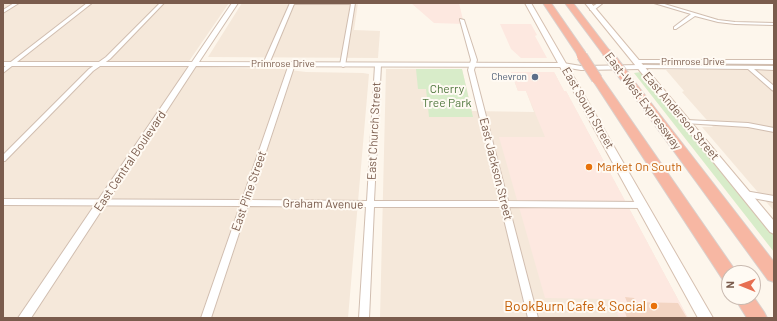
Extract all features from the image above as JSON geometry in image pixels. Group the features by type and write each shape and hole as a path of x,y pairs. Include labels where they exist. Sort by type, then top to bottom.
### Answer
{"highway":[{"name":"East-West Expressway","path":"547,3 722,265"},
{"name":"East-West Expressway","path":"569,3 774,275"},
{"path":"749,305 758,318"}],"main road":[{"name":"East South Street","path":"528,3 706,318"},
{"name":"East Anderson Street","path":"590,6 774,228"}],"street":[{"path":"3,12 17,3"},
{"path":"3,71 90,3"},
{"path":"3,160 91,70 108,58 162,3"},
{"name":"East Central Boulevard","path":"24,318 235,3"},
{"path":"266,64 292,4 352,3 342,65"},
{"path":"590,6 601,3"},
{"path":"656,3 718,20 736,23 774,24"},
{"path":"676,28 694,14"},
{"name":"East Jackson Street","path":"462,20 474,60 471,70 533,318"},
{"path":"742,62 774,89"},
{"name":"Primrose Drive","path":"3,64 564,65 581,68 638,65 774,62"},
{"name":"East Pine Street","path":"206,318 292,64"},
{"name":"East Church Street","path":"364,318 378,65"},
{"name":"Primrose Drive","path":"638,65 774,68"},
{"path":"686,122 741,124 774,130"},
{"path":"745,194 774,199"},
{"name":"Graham Avenue","path":"3,202 643,205"}],"shaded area":[{"path":"3,3 229,3 185,67 282,69 306,72 369,74 348,318 3,318"},
{"path":"242,3 358,3 354,30 380,31 378,58 208,57"},
{"path":"411,3 459,3 464,24 434,23"},
{"path":"500,24 531,24 537,35 535,36 547,58 521,58 511,49"},
{"path":"386,69 462,69 472,111 534,112 526,91 518,91 511,72 554,72 564,91 566,91 688,318 380,318"},
{"path":"666,70 774,70 774,211 702,127 713,127 682,92 684,91"},
{"path":"511,72 554,72 564,91 566,91 688,318 619,318 611,299 545,298 499,137 545,137 526,91 518,91"}],"green space":[{"name":"Cherry Tree Park","path":"416,69 462,69 473,117 429,117 426,89 418,89"},
{"path":"641,72 774,235 774,252 634,73"}],"building":[{"name":"BookBurn Cafe & Social","path":"625,297 634,298 636,302 678,303 687,318 627,318 624,309 630,309"}],"place":[{"name":"Chevron","path":"535,77"},
{"name":"Market On South","path":"589,167"},
{"name":"BookBurn Cafe & Social","path":"654,306"}]}
